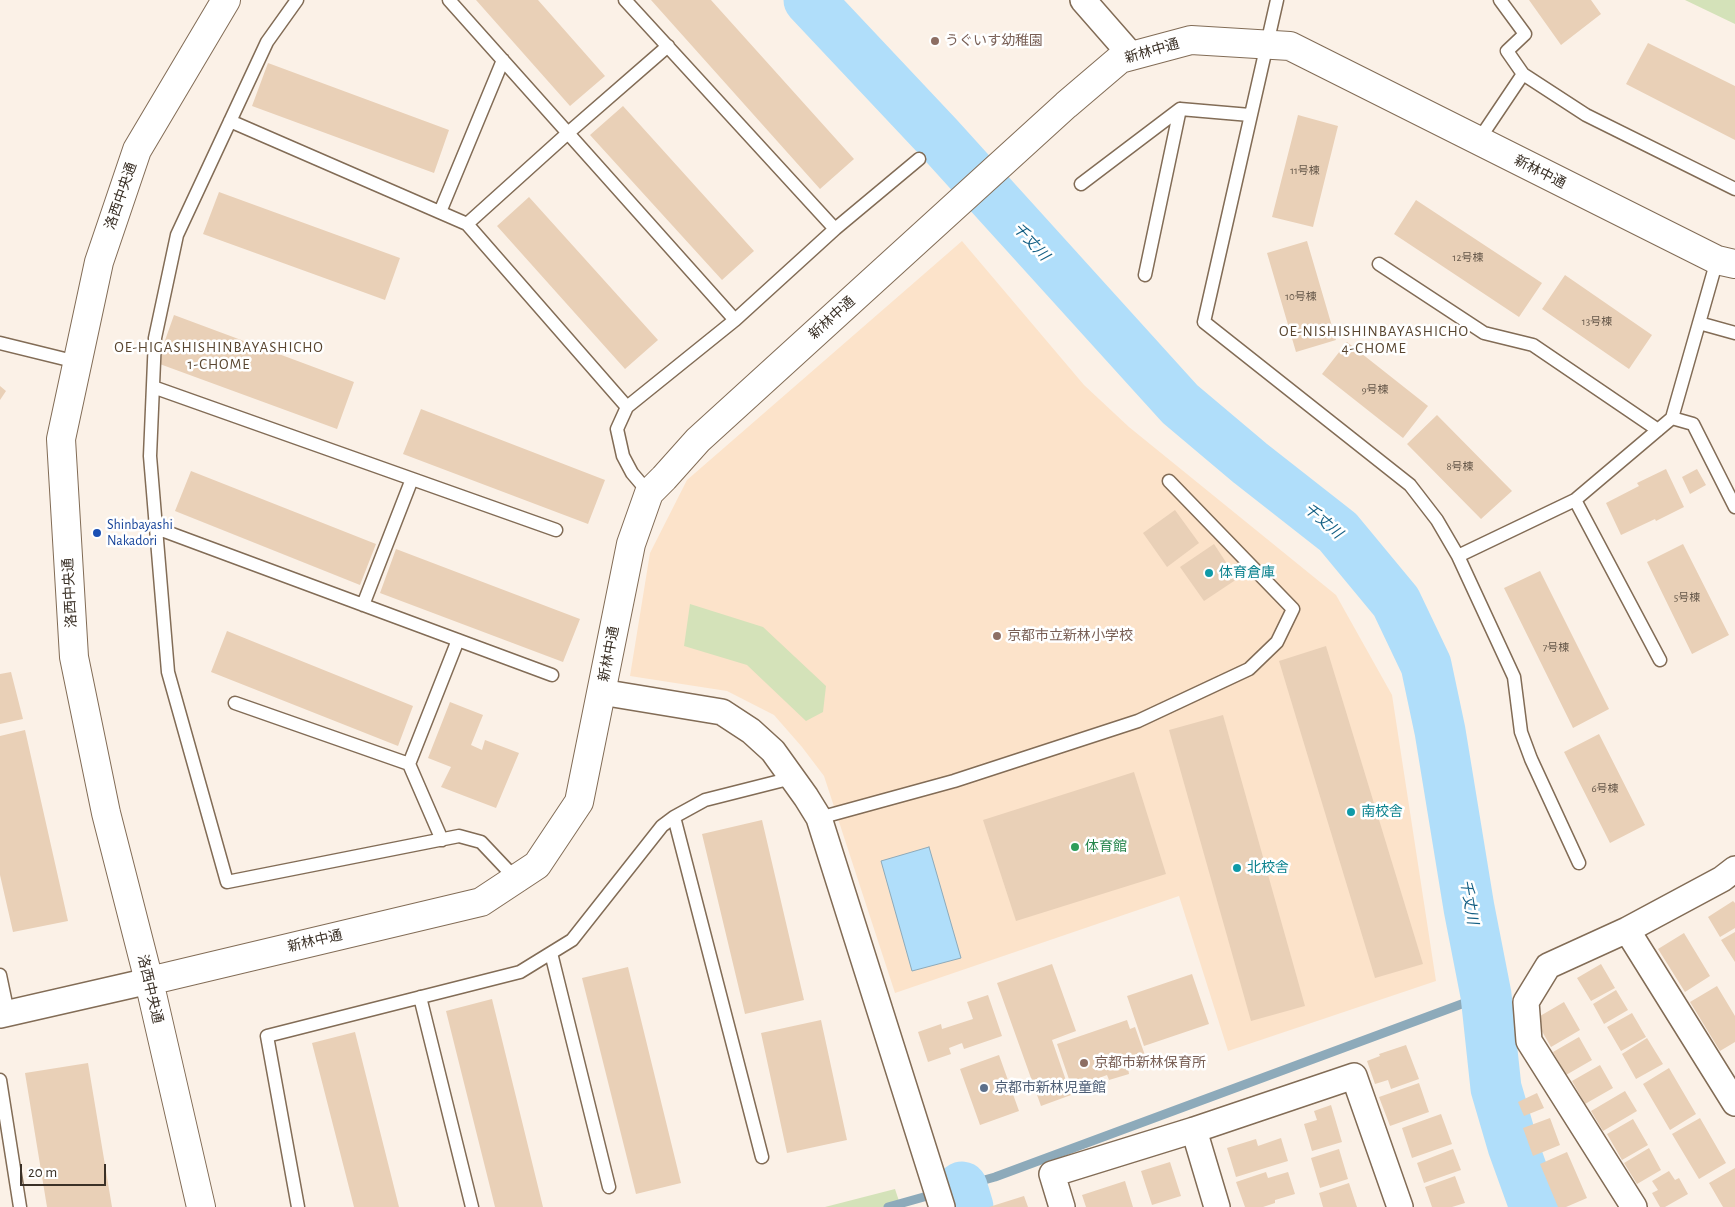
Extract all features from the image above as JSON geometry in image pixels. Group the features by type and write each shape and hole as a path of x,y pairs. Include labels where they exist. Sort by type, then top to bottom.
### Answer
{"street":[{"name":"洛西中央通","path":"201,1207 106,813 74,657 61,439 99,262 137,150 226,0"},
{"path":"1083,0 1132,56"},
{"name":"新林中通","path":"148,981 481,902 537,866 579,802 631,544 649,493 698,440 1120,59 1191,40 1290,46 1478,141 1726,262"},
{"path":"601,692 722,712 751,731 773,751 792,778 818,818 942,1207"},
{"path":"1634,1207 1529,1041 1526,1002 1548,966 1626,930 1722,879 1735,869"},
{"path":"1626,930 1735,1103"},
{"path":"4,1014 148,981"},
{"path":"1062,1207 1052,1174 1194,1130 1354,1076 1400,1207"},
{"path":"1194,1130 1217,1207"}],"lane":[{"path":"297,0 267,42 177,235 154,338 150,456 168,672 227,882 460,836 481,842 516,879"},
{"path":"449,0 735,320"},
{"path":"625,0 835,229"},
{"path":"1277,0 1204,322 1410,485 1437,520 1458,556 1514,677 1521,732 1531,760 1579,863"},
{"path":"1500,0 1525,34 1506,51 1523,74 1586,115 1735,189"},
{"path":"467,224 668,46"},
{"path":"440,212 502,60"},
{"path":"1478,141 1523,74"},
{"path":"1081,184 1180,108 1250,115"},
{"path":"1145,275 1180,108"},
{"path":"230,121 467,224 627,407"},
{"path":"649,493 632,473 623,456 617,429 627,407 735,320 835,229 919,159"},
{"path":"1458,556 1575,500 1672,418 1699,323 1726,262"},
{"path":"1379,264 1484,333 1533,345 1658,430"},
{"path":"1699,323 1735,333"},
{"path":"0,343 77,362"},
{"path":"153,386 556,530"},
{"path":"1672,418 1693,424 1735,507"},
{"path":"363,605 412,479"},
{"path":"818,818 954,781 1138,721 1249,669 1270,649 1277,642 1293,609 1169,481"},
{"path":"1575,500 1660,660"},
{"path":"156,528 552,675"},
{"path":"442,840 409,764 458,640"},
{"path":"235,703 409,764"},
{"path":"298,1207 267,1036 520,972 572,940 662,826 674,817 705,800 792,778"},
{"path":"674,817 762,1157"},
{"path":"551,953 609,1187"},
{"path":"0,976 4,1014"},
{"path":"420,997 472,1207"},
{"path":"0,1080 20,1207"}],"shaded area":[{"name":"京都市立新林小学校","path":"962,241 1084,385 1129,427 1336,595 1392,695 1436,981 1228,1051 1179,896 895,993 824,776 802,747 774,715 727,691 630,676 650,553 687,480"}],"green space":[{"path":"1685,0 1735,0 1735,24"},
{"path":"690,604 763,627 826,686 823,712 806,721 747,665 684,646"},
{"path":"895,1189 901,1207 825,1207"}],"water":[{"path":"929,847 961,958 912,971 881,861"}],"building":[{"path":"476,0 538,0 605,76 570,106"},
{"path":"651,0 711,0 854,159 820,189"},
{"path":"1529,0 1591,0 1601,14 1561,45"},
{"path":"1648,43 1735,86 1735,140 1626,84"},
{"path":"268,63 449,130 434,173 252,106"},
{"path":"623,106 754,251 722,280 590,135"},
{"path":"1298,115 1338,126 1313,227 1272,217"},
{"path":"219,192 400,258 385,300 203,234"},
{"path":"529,197 658,340 625,369 497,226"},
{"path":"1416,200 1542,283 1519,317 1394,234"},
{"path":"1307,241 1336,340 1296,352 1267,253"},
{"path":"1565,275 1652,335 1629,369 1542,309"},
{"path":"174,315 354,382 337,429 157,363"},
{"path":"1347,342 1428,406 1403,438 1322,374"},
{"path":"0,386 6,391 0,400"},
{"path":"421,409 605,480 588,524 403,454"},
{"path":"1437,415 1512,491 1481,519 1407,444"},
{"path":"1666,469 1684,507 1621,535 1606,503 1639,486 1637,483"},
{"path":"1697,469 1706,485 1690,494 1682,477"},
{"path":"191,471 376,544 360,585 175,511"},
{"name":"体育倉庫","path":"1175,510 1199,543 1167,567 1143,533"},
{"name":"体育倉庫","path":"1214,544 1237,579 1204,601 1180,567"},
{"path":"1683,544 1729,635 1692,654 1647,562"},
{"path":"396,549 580,619 563,662 380,593"},
{"path":"1540,571 1609,709 1573,728 1504,588"},
{"path":"227,631 413,706 398,746 211,672"},
{"name":"南校舎","path":"1326,646 1423,964 1375,978 1279,661"},
{"path":"11,672 23,719 0,724 0,674"},
{"path":"450,702 483,715 471,745 482,750 485,740 519,753 496,808 441,787 451,767 428,758"},
{"name":"北校舎","path":"1223,715 1305,1006 1251,1021 1169,730"},
{"path":"25,730 68,921 13,932 0,875 0,736"},
{"path":"1599,734 1645,825 1610,843 1564,752"},
{"name":"体育館","path":"1134,772 1166,874 1016,921 983,820"},
{"path":"762,820 804,1000 745,1014 702,834"},
{"path":"1733,901 1735,903 1735,928 1720,937 1708,917"},
{"path":"1735,932 1735,962 1721,940"},
{"path":"1684,933 1710,976 1685,992 1658,949"},
{"path":"1052,964 1076,1031 1052,1040 1071,1095 1041,1106 997,983"},
{"path":"1601,964 1615,988 1591,1001 1577,978"},
{"path":"628,967 681,1183 636,1194 582,978"},
{"path":"1192,974 1209,1024 1144,1046 1127,996"},
{"path":"1717,986 1735,1016 1735,1042 1720,1051 1690,1002"},
{"path":"1616,990 1628,1010 1604,1024 1593,1004"},
{"path":"988,995 1002,1036 964,1049 962,1043 949,1048 951,1054 928,1062 918,1032 941,1024 942,1029 973,1019 967,1002"},
{"path":"492,999 543,1207 495,1207 446,1011"},
{"path":"1564,1002 1580,1030 1551,1047 1535,1019"},
{"path":"1632,1013 1646,1037 1621,1051 1607,1027"},
{"path":"821,1020 847,1140 787,1153 761,1033"},
{"path":"1127,1020 1130,1029 1135,1027 1147,1061 1128,1068 1129,1074 1109,1080 1107,1075 1072,1088 1057,1044"},
{"path":"355,1032 399,1207 354,1207 312,1043"},
{"path":"1579,1037 1592,1060 1566,1075 1553,1052"},
{"path":"1647,1038 1663,1064 1636,1079 1622,1054"},
{"path":"1406,1045 1419,1079 1391,1089 1388,1080 1375,1084 1367,1061 1380,1056 1379,1054"},
{"path":"999,1055 1019,1111 980,1125 960,1069"},
{"path":"88,1063 112,1207 47,1207 25,1073"},
{"path":"1600,1065 1613,1088 1585,1104 1572,1081"},
{"path":"1669,1068 1696,1114 1670,1130 1643,1084"},
{"path":"1419,1083 1429,1112 1390,1126 1379,1097"},
{"path":"1625,1091 1637,1111 1603,1131 1591,1111"},
{"path":"1537,1093 1544,1108 1524,1116 1518,1102"},
{"path":"1331,1105 1342,1142 1312,1151 1304,1124 1317,1120 1314,1111"},
{"path":"1441,1114 1452,1144 1412,1158 1402,1128"},
{"path":"1550,1118 1560,1145 1533,1156 1523,1128"},
{"path":"1700,1118 1726,1163 1699,1179 1672,1134"},
{"path":"1633,1119 1648,1145 1622,1160 1607,1134"},
{"path":"1281,1138 1288,1161 1236,1177 1227,1148 1256,1139 1258,1146"},
{"path":"1649,1148 1661,1170 1637,1184 1624,1163"},
{"path":"1339,1149 1348,1179 1320,1188 1311,1158"},
{"path":"1453,1149 1461,1170 1424,1183 1417,1163"},
{"path":"1567,1152 1587,1198 1566,1207 1558,1207 1540,1164"},
{"path":"1170,1162 1181,1196 1152,1205 1141,1171"},
{"path":"1735,1168 1735,1207 1723,1207 1709,1183"},
{"path":"1669,1171 1675,1180 1679,1178 1688,1194 1665,1207 1660,1207 1652,1193 1658,1190 1652,1181"},
{"path":"1266,1172 1268,1178 1288,1172 1295,1194 1275,1200 1275,1203 1263,1207 1245,1207 1236,1182"},
{"path":"1455,1176 1465,1203 1452,1207 1432,1207 1425,1187"},
{"path":"1125,1181 1133,1207 1086,1207 1082,1195"},
{"path":"1349,1183 1357,1207 1323,1207 1319,1193"},
{"path":"1024,1196 1028,1207 989,1207"}],"waterway":[{"name":"千丈川","path":"809,0 938,137 1180,404 1250,463 1338,532 1396,602 1426,665 1440,731 1469,908 1486,995 1496,1088 1513,1146 1535,1207"},
{"path":"888,1207 995,1177 1486,995"},
{"path":"962,1187 968,1207"}],"place":[{"name":"うぐいす幼稚園","path":"935,41"},
{"name":"Shinbayashi Nakadori","path":"97,533"},
{"name":"体育倉庫","path":"1209,573"},
{"name":"京都市立新林小学校","path":"997,636"},
{"name":"南校舎","path":"1351,812"},
{"name":"体育館","path":"1075,847"},
{"name":"北校舎","path":"1237,868"},
{"name":"京都市新林保育所","path":"1084,1063"},
{"name":"京都市新林児童館","path":"984,1088"}],"district":[{"name":"OE-NISHISHINBAYASHICHO 4-CHOME","path":"1374,340"},
{"name":"OE-HIGASHISHINBAYASHICHO 1-CHOME","path":"219,356"}]}
